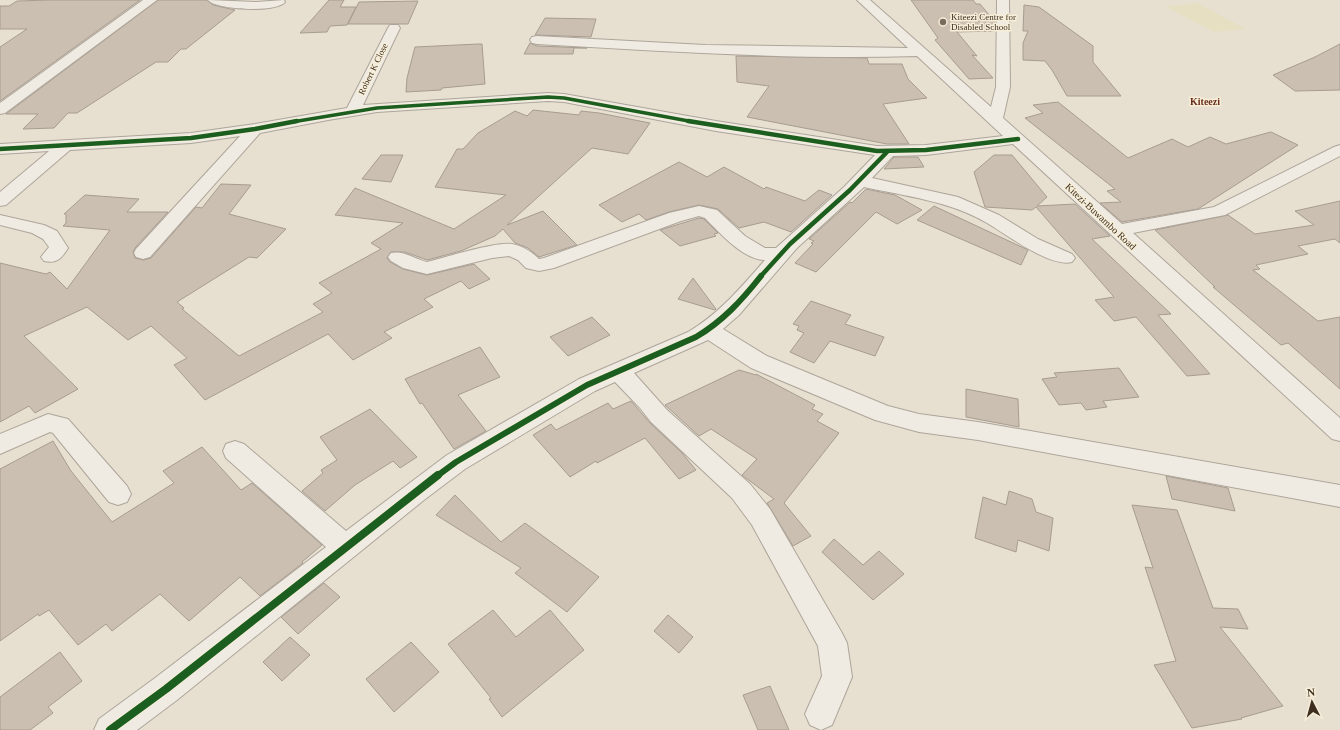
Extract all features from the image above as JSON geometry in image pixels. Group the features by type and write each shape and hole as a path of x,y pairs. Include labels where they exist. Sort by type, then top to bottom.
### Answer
{"street":[{"path":"0,110 151,0"},
{"path":"214,0 223,4 238,5 273,4 279,2"},
{"name":"Kitezi-Buwambo Road","path":"863,0 1340,432"},
{"path":"995,119 1003,87 1003,0"},
{"name":"Robert K Close","path":"353,111 394,28"},
{"path":"537,40 705,49 884,53 920,52"},
{"path":"0,149 191,138 255,129 353,111 423,104 548,97 564,98 723,127 886,152 954,147 1018,139"},
{"path":"143,253 255,129"},
{"path":"0,201 65,146"},
{"path":"1117,231 1219,211 1230,204 1273,185 1340,150"},
{"path":"110,730 166,689 415,492 456,462 587,385 709,330 723,320 781,254 860,181 886,152"},
{"path":"860,181 952,201 993,219 1031,243 1065,258"},
{"path":"398,257 410,264 427,268 492,252 511,250 525,256 533,264 547,264 675,217 699,211 711,214 738,240 761,254 781,254"},
{"path":"0,220 38,229 50,235 59,248 51,257"},
{"path":"709,330 733,347 759,362 883,414 919,423 978,431 1340,496"},
{"path":"618,371 648,402 658,416 690,443 741,491 761,517 832,643 837,677 821,714"},
{"path":"0,444 48,423 60,425 118,494"},
{"path":"235,450 345,547"}],"shaded area":[{"path":"1197,3 1246,29 1214,32 1166,7"}],"building":[{"path":"140,0 0,101 0,47 27,29 0,29 0,6 9,6 17,1"},
{"path":"158,0 207,0 213,5 235,10 186,49 181,49 168,62 156,62 77,113 68,113 54,128 23,129 38,114 6,114"},
{"path":"329,0 344,0 340,7 356,7 347,25 330,26 327,32 300,33"},
{"path":"911,0 973,0 976,4 980,4 995,22 995,31 957,32 977,56 972,55 993,78 969,79 935,40 938,38"},
{"path":"418,1 408,24 348,24 359,2"},
{"path":"1024,5 1039,7 1093,46 1093,62 1121,96 1067,96 1045,61 1023,60 1023,43 1028,31 1023,31"},
{"path":"545,18 596,19 591,37 535,35"},
{"path":"530,43 537,46 587,48 574,48 573,54 524,54"},
{"path":"482,44 485,84 442,88 441,90 406,92 407,78 415,47"},
{"path":"1340,44 1340,90 1295,91 1273,75 1315,57"},
{"path":"736,56 867,58 869,64 902,64 908,79 927,98 883,104 909,144 887,144 747,117 769,86 737,82"},
{"path":"1058,102 1128,158 1172,139 1188,147 1210,137 1226,144 1271,132 1298,145 1198,209 1122,222 1100,203 1121,202 1107,191 1115,189 1025,118 1043,113 1033,105"},
{"path":"533,110 579,115 581,111 599,113 650,123 628,154 592,148 507,225 543,211 577,245 539,257 528,248 515,243 503,229 495,236 461,251 427,260 405,252 391,252 387,258 390,262 403,269 427,275 474,264 490,279 469,289 461,281 424,299 433,307 384,332 392,338 353,360 328,334 205,400 174,365 187,358 151,326 128,340 87,307 24,336 78,389 35,413 29,406 0,422 0,263 46,274 50,272 67,289 110,230 63,226 66,223 66,214 64,214 85,195 139,199 127,212 168,212 135,248 133,252 135,258 143,260 151,258 196,207 202,208 221,184 251,185 229,214 286,229 257,258 249,257 177,302 184,308 182,309 239,356 323,312 313,304 332,293 319,283 381,249 371,243 403,223 335,215 355,188 454,229 506,195 435,187 457,149 463,149 478,133 515,111 527,116"},
{"path":"381,155 403,155 391,182 362,179"},
{"path":"994,155 1012,155 1047,197 1037,206 1075,204 1110,236 1092,239 1171,314 1158,315 1210,374 1187,376 1136,317 1114,321 1095,300 1114,297 1036,207 1032,210 985,207 974,172"},
{"path":"894,157 918,157 924,167 884,169"},
{"path":"679,162 707,177 724,167 764,189 766,187 805,201 819,190 832,195 791,232 764,222 739,228 718,209 699,205 669,212 646,220 639,214 622,222 599,205"},
{"path":"866,189 895,195 922,210 897,224 876,212 816,272 795,263 813,244 811,243 814,241 809,239 850,202 852,203"},
{"path":"1340,201 1340,243 1335,239 1298,246 1308,254 1256,265 1260,269 1253,270 1318,321 1340,317 1340,389 1288,343 1281,345 1213,287 1215,287 1155,230 1228,215 1255,234 1314,225 1295,211"},
{"path":"934,206 1028,250 1021,265 917,220"},
{"path":"699,218 704,219 718,233 714,234 716,236 680,246 660,230"},
{"path":"693,278 716,309 715,310 678,299"},
{"path":"811,301 851,315 845,324 884,337 875,356 830,341 814,363 790,352 804,333 797,330 799,326 793,324"},
{"path":"592,317 610,335 568,356 550,337"},
{"path":"480,347 500,377 458,395 486,431 454,449 422,403 420,404 405,379"},
{"path":"1119,368 1139,397 1103,401 1107,407 1086,410 1081,403 1059,405 1042,379 1057,377 1054,373"},
{"path":"739,370 756,374 815,405 812,409 823,414 817,421 839,433 784,503 811,536 793,546 767,503 774,499 742,475 757,459 711,429 699,436 665,405"},
{"path":"966,389 1018,399 1019,427 966,417"},
{"path":"631,401 650,423 682,453 696,470 679,479 645,438 597,463 596,461 570,477 533,435 551,424 556,430 608,403 613,409"},
{"path":"370,409 417,457 400,468 393,461 355,485 325,511 302,491 323,473 321,470 337,460 320,437"},
{"path":"53,441 71,471 112,522 174,483 163,471 202,447 241,490 252,483 322,545 302,562 303,563 260,596 240,577 189,621 160,594 112,631 106,624 78,645 49,610 39,616 38,614 0,641 0,469"},
{"path":"1166,476 1228,488 1235,511 1172,499"},
{"path":"1009,491 1032,499 1036,512 1053,518 1049,551 1018,540 1016,552 975,538 983,497 1006,505"},
{"path":"455,495 501,542 525,523 599,577 567,612 515,573 521,568 436,515"},
{"path":"1132,505 1177,510 1213,608 1238,609 1248,629 1220,627 1283,706 1241,718 1242,719 1192,728 1154,665 1176,661 1145,567 1153,568"},
{"path":"834,539 863,565 879,551 904,574 873,600 822,552"},
{"path":"324,583 340,597 298,634 281,617"},
{"path":"493,610 516,637 550,610 584,650 502,717 489,699 491,698 448,644"},
{"path":"668,615 693,637 679,653 654,631"},
{"path":"290,637 310,655 282,681 263,662"},
{"path":"411,642 439,672 394,712 366,679"},
{"path":"60,652 82,681 48,707 53,713 30,730 0,730 0,697"},
{"path":"770,686 789,730 758,730 743,695"}],"cycle path":[{"path":"0,149 191,138 255,129 328,115 377,108 548,97 564,98 716,126 877,151 926,150 1018,139"},
{"path":"110,730 166,689 415,492 456,462 587,385 696,337 709,329 732,310 790,244 863,178 887,152"}],"place":[{"name":"Kiteezi Centre for Disabled School","path":"943,22"}],"district":[{"name":"Kiteezi","path":"1205,101"}]}
